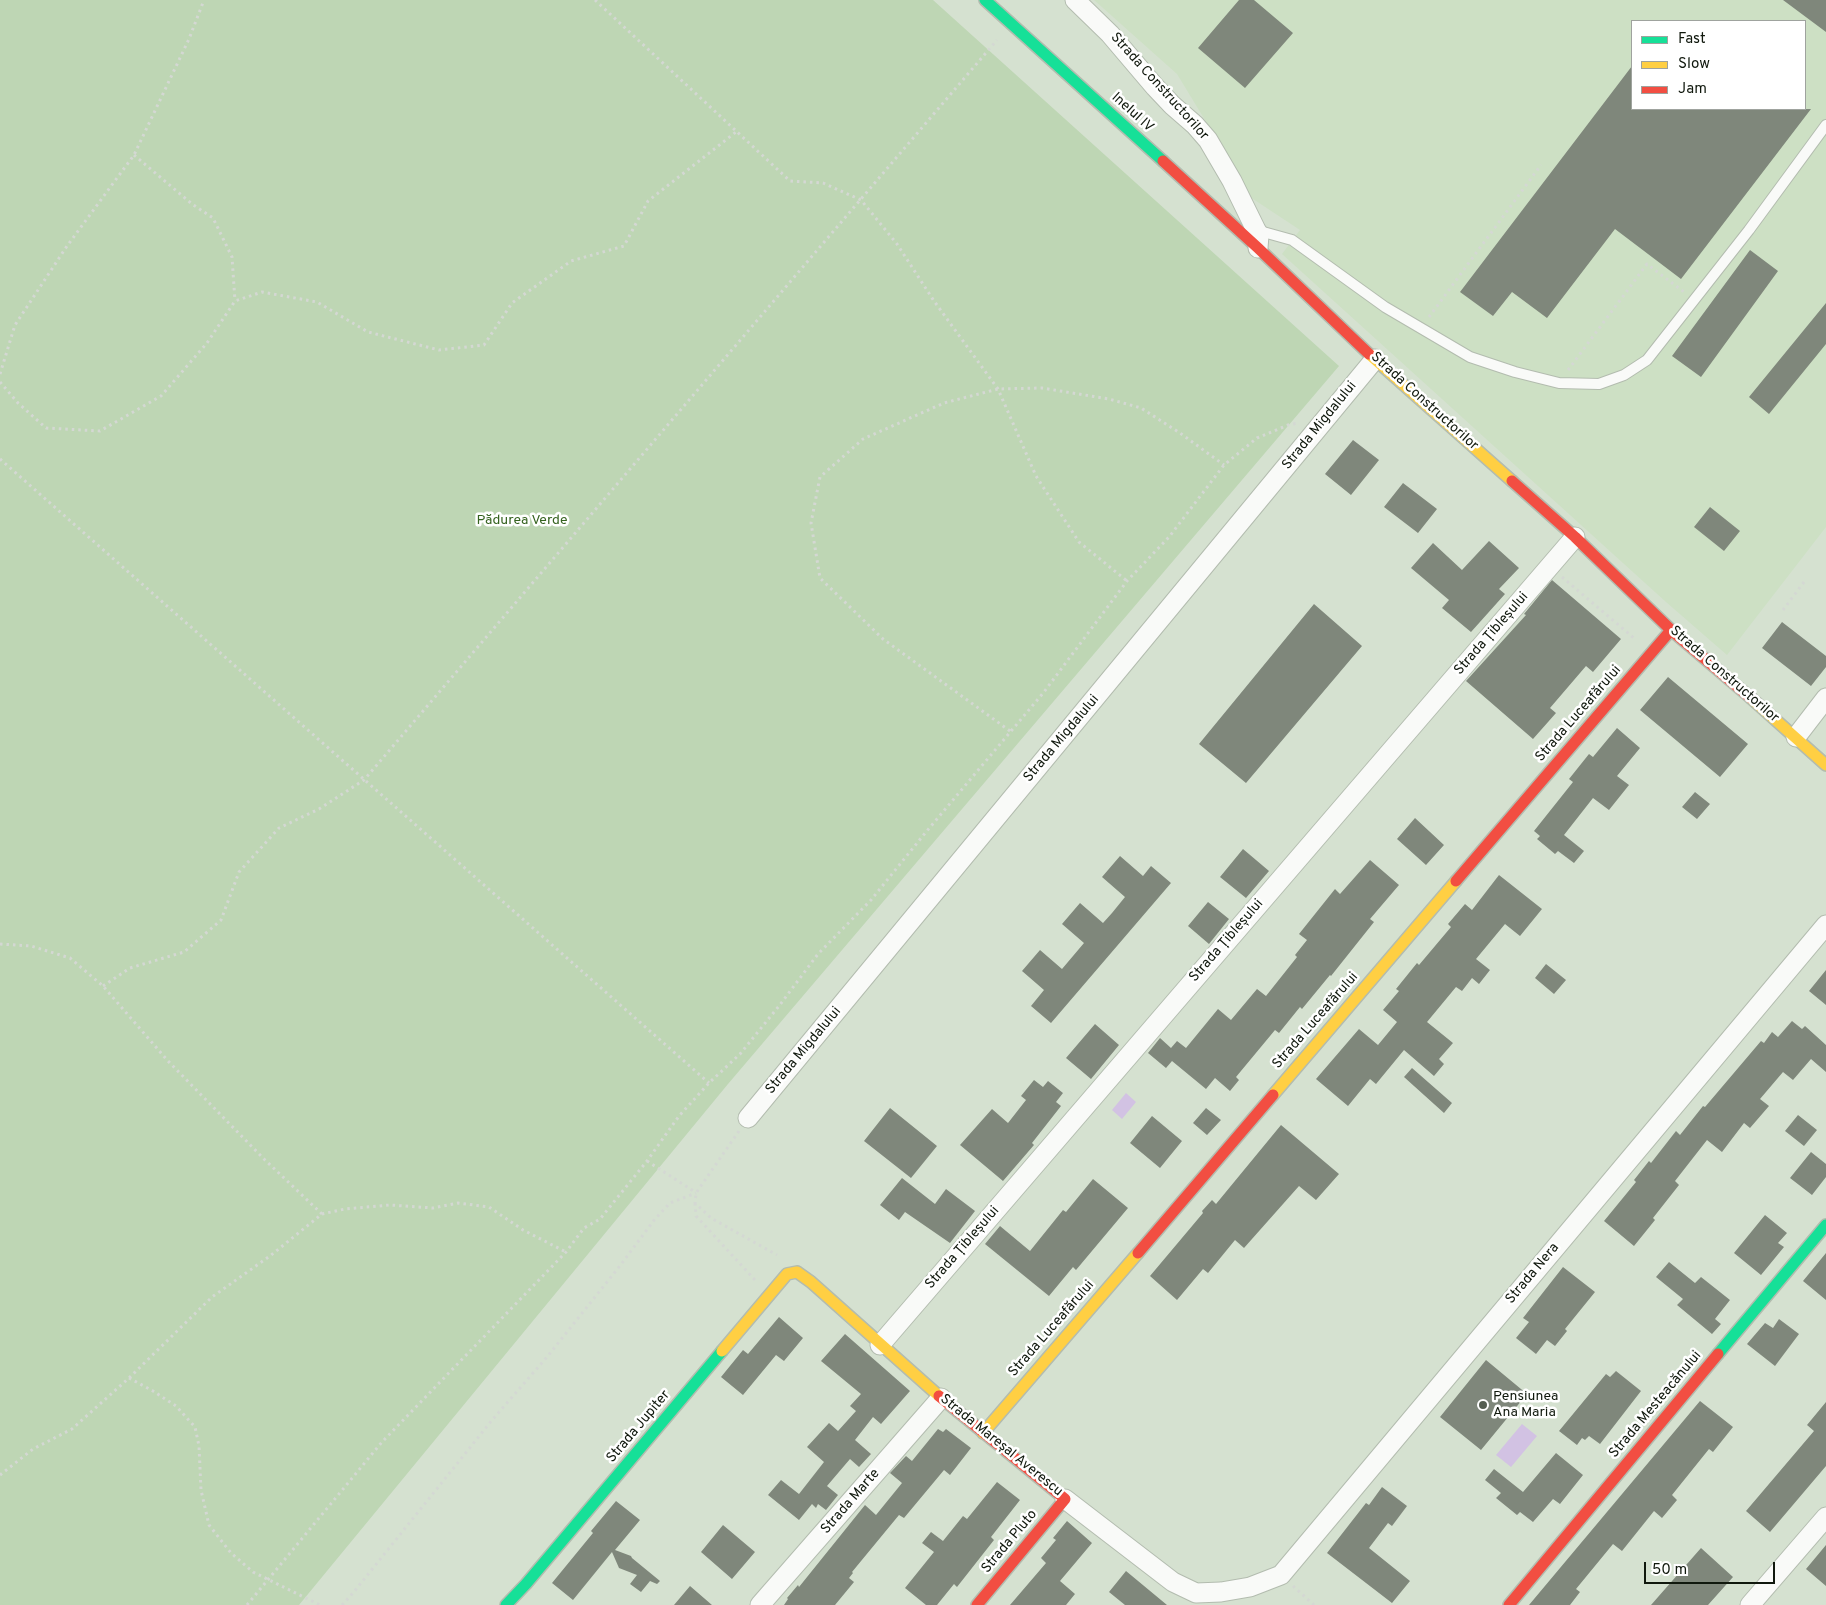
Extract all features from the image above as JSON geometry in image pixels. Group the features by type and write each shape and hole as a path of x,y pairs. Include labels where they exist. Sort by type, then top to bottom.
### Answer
{"street":[{"name":"Inelul IV","path":"985,0 1258,248"},
{"name":"Strada Constructorilor","path":"1075,0 1110,34 1155,88 1195,125 1208,140 1232,180 1259,235 1258,248 1375,359 1575,537 1671,630 1730,679 1826,765"},
{"name":"Strada Migdalului","path":"748,1118 1375,359"},
{"name":"Strada Țibleșului","path":"880,1345 1575,537"},
{"name":"Strada Luceafărului","path":"983,1432 1671,630"},
{"path":"1796,737 1826,698"},
{"name":"Strada Nera","path":"1281,1576 1826,925"},
{"name":"Strada Mesteacănului","path":"1509,1605 1826,1225"},
{"name":"Strada Mareșal Averescu","path":"797,1272 811,1282 941,1398 1065,1499 1173,1582 1196,1592 1220,1592 1250,1587 1281,1576"},
{"name":"Strada Jupiter","path":"506,1605 526,1584 787,1274 797,1272"},
{"name":"Strada Marte","path":"760,1605 941,1398"},
{"name":"Strada Pluto","path":"977,1605 1065,1499"},
{"path":"1750,1605 1826,1517"}],"lane":[{"path":"1256,230 1292,240 1385,307 1470,357 1514,372 1559,383 1599,384 1624,375 1647,360 1748,230 1826,125"}],"path":[{"path":"0,374 15,325 67,246 134,155 189,39 204,0"},
{"path":"595,0 790,181 823,183 861,200 897,244 934,301 998,389 1036,476 1079,542 1127,581"},
{"path":"103,986 130,968 184,952 221,920 239,872 279,828 318,809 364,780 1000,36"},
{"path":"0,382 18,403 46,428 100,431 161,396 206,343 236,301 262,292 316,302 368,332 430,348 439,350 484,345 512,303 571,260 624,246 648,201 736,132"},
{"path":"134,155 192,204 213,218 232,257 236,301"},
{"path":"1421,328 1542,165"},
{"path":"1559,383 1648,264 1694,300"},
{"path":"1010,731 883,639 820,578 811,524 820,477 864,439 944,403 998,389 1042,388 1109,399 1141,408 1224,465"},
{"path":"247,1605 382,1442 566,1252 584,1228 600,1219 647,1161 679,1116 709,1083 740,1054 818,954 871,900 1044,692 1127,581 1169,537 1224,465 1257,438 1288,425 1303,422"},
{"path":"0,459 709,1083"},
{"path":"1550,566 1651,653"},
{"path":"1782,610 1804,582"},
{"path":"0,944 31,946 70,958 103,986 168,1061 264,1159 322,1214"},
{"path":"748,1118 696,1193 696,1216 770,1295"},
{"path":"647,1161 696,1193"},
{"path":"342,1605 353,1594 493,1419 553,1350 655,1219 670,1203 696,1193"},
{"path":"0,1475 33,1449 72,1430 212,1298 270,1256 322,1214 345,1209 390,1205 433,1208 458,1203 489,1207 523,1230 566,1252"},
{"path":"695,1203 711,1218 773,1252 797,1272"},
{"path":"129,1378 176,1406 195,1427 201,1490 210,1526 231,1553 254,1572 320,1605"},
{"path":"1281,1576 1314,1605"}],"shaded area":[{"path":"1094,0 1826,0 1826,527 1727,655 1282,254 1300,230 1247,195 1222,148 1177,74"},
{"path":"1126,1093 1136,1102 1122,1119 1112,1110"},
{"path":"1522,1424 1537,1436 1511,1467 1496,1455"}],"green space":[{"name":"Pădurea Verde","path":"0,0 933,0 1339,366 728,1084 299,1605 0,1605"}],"building":[{"path":"1239,0 1254,0 1293,33 1245,88 1198,48"},
{"path":"1783,0 1826,0 1826,32"},
{"path":"1631,67 1631,110 1811,109 1681,279 1615,229 1547,318 1512,292 1493,316 1460,292"},
{"path":"1750,250 1778,271 1701,377 1672,356"},
{"path":"1826,303 1826,344 1769,414 1749,397"},
{"path":"1353,440 1379,460 1351,495 1325,474"},
{"path":"1403,483 1437,509 1418,533 1384,507"},
{"path":"1710,507 1740,531 1724,551 1694,527"},
{"path":"1489,541 1519,568 1499,589 1505,594 1471,632 1442,608 1449,600 1411,568 1433,543 1462,570"},
{"path":"1552,580 1621,639 1593,672 1586,666 1550,708 1556,713 1533,739 1466,681 1526,615 1524,614"},
{"path":"1314,604 1362,646 1246,783 1199,744"},
{"path":"1782,622 1826,656 1826,667 1811,686 1762,648"},
{"path":"1668,677 1748,744 1720,777 1640,710"},
{"path":"1617,728 1640,748 1617,776 1629,785 1609,810 1593,798 1564,835 1584,851 1574,863 1558,851 1555,854 1537,839 1540,836 1534,831 1573,782 1569,779 1589,754 1593,757"},
{"path":"1695,792 1710,804 1697,819 1682,807"},
{"path":"1415,818 1444,845 1426,865 1397,839"},
{"path":"1243,849 1269,871 1246,898 1220,877"},
{"path":"1120,856 1143,876 1151,866 1171,883 1051,1023 1031,1006 1044,990 1022,971 1040,950 1062,969 1084,943 1062,924 1080,903 1103,923 1112,913 1125,897 1102,877"},
{"path":"1370,860 1399,885 1370,919 1374,922 1331,976 1302,1009 1300,1007 1279,1033 1275,1030 1236,1077 1239,1080 1230,1091 1215,1078 1206,1089 1172,1061 1166,1068 1148,1053 1160,1038 1171,1048 1177,1041 1186,1048 1218,1009 1231,1020 1257,989 1266,996 1297,957 1295,955 1307,940 1299,934 1335,889 1340,894"},
{"path":"1499,875 1542,909 1520,936 1505,924 1476,959 1490,970 1479,984 1472,978 1462,991 1456,987 1427,1022 1453,1043 1439,1059 1444,1064 1434,1076 1404,1050 1376,1084 1370,1079 1348,1106 1316,1079 1359,1029 1378,1045 1397,1022 1383,1010 1399,991 1396,989 1417,963 1419,965 1451,927 1448,924 1465,904 1472,910"},
{"path":"1208,902 1229,919 1209,944 1188,926"},
{"path":"1546,964 1566,980 1554,994 1535,978"},
{"path":"1826,970 1826,1005 1809,991"},
{"path":"1792,1021 1802,1029 1805,1026 1826,1045 1826,1072 1811,1059 1793,1080 1783,1072 1760,1099 1769,1106 1750,1128 1744,1123 1722,1152 1707,1140 1675,1181 1679,1185 1634,1246 1604,1221 1636,1182 1634,1180 1649,1161 1651,1163 1676,1131 1680,1135 1703,1106 1705,1107 1761,1041 1764,1043 1772,1032 1778,1037"},
{"path":"1095,1024 1119,1045 1091,1079 1066,1058"},
{"path":"1412,1068 1452,1103 1444,1113 1404,1077"},
{"path":"1034,1080 1043,1087 1048,1081 1063,1093 1056,1102 1061,1106 1032,1143 1034,1145 1003,1181 960,1145 992,1109 1008,1123 1026,1100 1021,1096"},
{"path":"890,1108 937,1146 911,1178 864,1141"},
{"path":"1206,1108 1221,1120 1207,1135 1193,1123"},
{"path":"1798,1115 1817,1130 1804,1146 1785,1131"},
{"path":"1152,1116 1182,1141 1160,1168 1130,1143"},
{"path":"1281,1125 1339,1174 1316,1200 1299,1186 1244,1248 1235,1240 1208,1273 1203,1269 1177,1300 1150,1276 1203,1213 1202,1211 1212,1200 1216,1204"},
{"path":"1811,1152 1826,1164 1826,1177 1812,1195 1790,1178"},
{"path":"902,1178 935,1204 946,1189 975,1211 950,1243 905,1212 899,1220 880,1205"},
{"path":"1093,1179 1128,1208 1076,1270 1073,1267 1049,1296 985,1244 1000,1226 1030,1251 1063,1210 1066,1212"},
{"path":"1765,1215 1787,1233 1778,1243 1784,1247 1761,1275 1734,1253"},
{"path":"1826,1253 1826,1300 1803,1281"},
{"path":"1669,1262 1695,1283 1701,1277 1730,1300 1715,1319 1721,1324 1712,1334 1677,1305 1683,1299 1656,1277"},
{"path":"1563,1267 1595,1292 1565,1329 1567,1331 1555,1346 1547,1340 1536,1354 1516,1338 1529,1322 1523,1318"},
{"path":"779,1317 803,1338 784,1361 776,1355 743,1395 721,1377 743,1350 748,1354"},
{"path":"1779,1319 1799,1334 1775,1366 1747,1344 1765,1323 1773,1328"},
{"path":"845,1334 910,1391 881,1424 873,1417 855,1440 871,1454 859,1467 850,1459 827,1486 838,1495 826,1510 818,1504 816,1508 812,1504 799,1520 768,1495 781,1480 799,1494 824,1462 807,1447 829,1423 838,1431 856,1411 850,1406 861,1394 821,1361"},
{"name":"Pensiunea Ana Maria","path":"1486,1360 1527,1394 1481,1450 1440,1417"},
{"path":"1616,1371 1641,1391 1600,1444 1589,1436 1585,1440 1582,1438 1577,1445 1559,1431 1606,1374 1610,1377"},
{"path":"1700,1401 1733,1427 1713,1452 1709,1449 1672,1495 1677,1500 1662,1518 1654,1511 1622,1551 1613,1544 1576,1589 1580,1592 1570,1605 1529,1605"},
{"path":"1826,1402 1826,1466 1770,1532 1746,1511 1814,1431 1807,1425"},
{"path":"938,1429 943,1432 946,1429 971,1448 950,1475 944,1470 904,1518 899,1515 852,1572 849,1578 854,1582 835,1605 784,1605 787,1598 798,1585 799,1587 865,1505 876,1515 902,1483 890,1473 906,1456 912,1461"},
{"path":"1556,1453 1583,1475 1560,1504 1553,1499 1533,1522 1520,1512 1517,1515 1496,1498 1501,1493 1485,1480 1494,1469 1523,1492"},
{"path":"997,1482 1020,1500 991,1537 994,1540 957,1587 954,1584 937,1605 926,1605 905,1588 934,1552 922,1543 931,1532 943,1541 963,1516 967,1519"},
{"path":"1382,1487 1407,1506 1392,1526 1388,1523 1369,1548 1410,1581 1392,1603 1327,1553 1366,1503 1369,1505"},
{"path":"616,1501 640,1520 615,1550 631,1556 660,1581 657,1584 650,1581 641,1592 630,1584 637,1575 619,1568 612,1552 573,1600 552,1583 593,1533 591,1531"},
{"path":"1067,1521 1092,1543 1060,1581 1075,1594 1066,1605 1010,1605 1046,1563 1041,1558 1056,1540 1053,1538"},
{"path":"723,1525 755,1552 732,1579 701,1552"},
{"path":"1826,1545 1826,1586 1806,1569"},
{"path":"1701,1548 1733,1577 1708,1605 1651,1605"},
{"path":"1126,1571 1167,1605 1125,1605 1109,1592"},
{"path":"690,1586 712,1605 674,1605"}],"traffic: fast":[{"path":"985,0 1163,161"},
{"path":"1718,1354 1826,1225"},
{"path":"506,1605 526,1584 722,1351"}],"traffic: slow":[{"path":"1369,354 1512,481"},
{"path":"1751,698 1826,765"},
{"path":"1273,1095 1456,881"},
{"path":"983,1433 1138,1253"},
{"path":"722,1351 787,1274 797,1272 811,1282 939,1396"}],"traffic: jam":[{"path":"1163,161 1369,354"},
{"path":"1512,481 1575,537 1671,630 1751,698"},
{"path":"1456,881 1671,630"},
{"path":"1138,1253 1273,1095"},
{"path":"1509,1605 1718,1354"},
{"path":"939,1396 1065,1499 977,1605"}],"place":[{"name":"Pensiunea Ana Maria","path":"1483,1405"}]}
